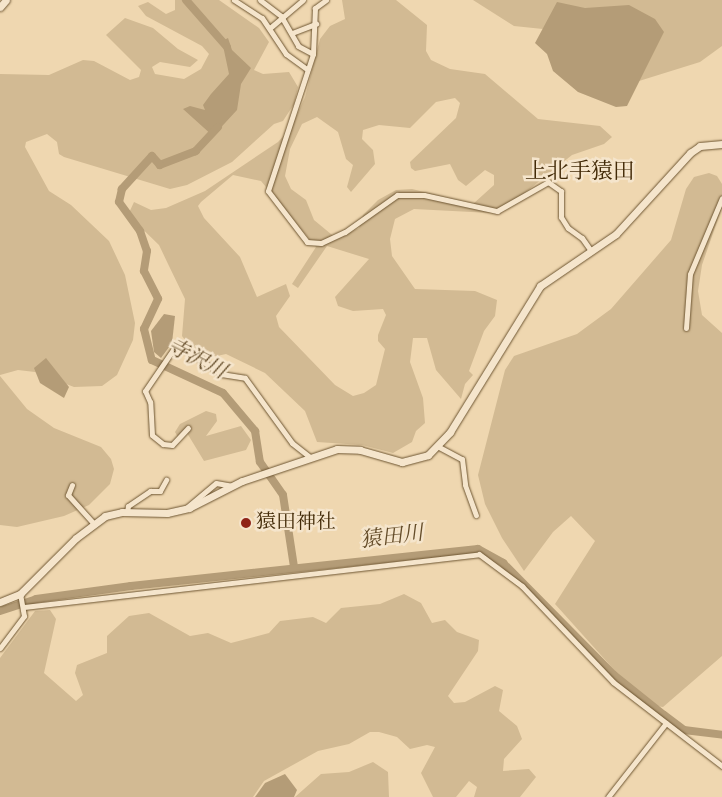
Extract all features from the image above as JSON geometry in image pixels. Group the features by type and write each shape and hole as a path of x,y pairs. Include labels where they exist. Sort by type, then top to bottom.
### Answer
{"street":[{"path":"0,7 6,0"},
{"path":"234,0 271,27 286,54 307,69"},
{"path":"260,0 271,6 282,18 298,46 313,54"},
{"path":"271,6 275,0"},
{"path":"271,27 303,0"},
{"path":"326,0 315,8 316,24 313,54 268,191 307,242 321,243 345,232 397,195 424,195 497,212 548,182 561,191 562,217 568,228 582,238 592,251"},
{"path":"292,33 316,24"},
{"path":"0,648 23,618 23,602 94,523 127,512 167,513 185,508 233,486 310,456 346,449 410,461 439,448 530,299 540,286 616,234 690,154 700,146 722,144"},
{"path":"686,328 690,274 722,198"},
{"path":"188,428 172,444 163,444 152,436 150,402 145,391 177,344 221,374 245,378 292,443 310,456"},
{"path":"439,448 462,459 465,485 476,515"},
{"path":"127,512 128,506 150,490 160,491 166,480"},
{"path":"72,485 68,495 94,523"},
{"path":"0,602 23,602 480,554 522,586 613,682 722,766"},
{"path":"608,797 666,723"}],"shaded area":[{"path":"175,0 219,0 259,28 269,42 254,70 263,74 289,72 298,87 294,104 283,121 274,124 232,162 187,185 170,189 64,157 59,154 57,142 47,134 26,142 25,147 49,191 71,205 109,241 125,275 135,323 133,340 117,375 102,386 74,387 35,372 18,370 0,375 0,74 49,75 83,60 94,61 130,80 139,77 141,70 106,35 125,18 153,28 178,49 198,60 190,67 160,62 152,67 155,74 184,79 201,69 209,54 202,46 146,16 138,6 148,2 166,14 175,10"},
{"path":"342,0 396,0 427,25 426,51 431,60 450,69 485,74 538,119 600,126 612,137 604,144 572,155 512,203 491,213 414,209 395,219 390,239 392,256 415,289 475,291 497,300 495,316 484,331 469,371 473,375 465,384 461,399 436,370 427,338 413,338 410,362 423,398 425,423 416,431 412,442 393,453 362,445 317,442 305,411 265,373 226,354 203,359 195,354 182,336 185,299 159,245 128,215 134,202 151,210 166,208 205,191 278,142 291,128 305,97 320,39 330,26 345,19","holes":["455,98 460,103 456,118 410,162 411,168 415,171 450,164 458,180 466,186 485,170 494,175 494,185 473,204 412,189 396,190 378,200 363,215 359,228 337,239 314,220 306,200 291,189 285,176 290,149 302,124 317,117 338,132 346,159 353,165 347,187 351,192 375,164 373,150 362,139 363,130 379,125 410,128 436,102","233,175 261,181 316,247 292,284 298,288 327,246 369,259 335,297 338,306 353,311 383,309 386,315 378,335 378,341 385,349 376,385 364,393 353,396 335,385 279,327 276,316 290,296 286,284 257,297 240,257 204,218 198,206"]},
{"path":"473,0 722,0 722,46 700,62 639,81 562,31 514,26"},
{"path":"557,2 585,8 629,5 655,19 664,32 627,106 616,107 578,92 553,71 547,54 535,43"},
{"path":"228,38 232,50 251,68 241,84 237,110 213,136 183,109 190,106 205,110 203,105 229,74 222,41"},
{"path":"709,173 717,176 722,184 722,207 702,265 698,291 702,315 722,333 722,656 663,707 656,706 617,673 555,604 595,541 571,516 553,532 524,571 502,538 485,504 478,475 505,370 514,356 577,334 611,309 671,240 686,189 694,177"},
{"path":"164,314 175,316 172,343 161,358 154,352 151,331"},
{"path":"46,358 69,387 64,398 40,383 34,368"},
{"path":"0,376 27,409 54,428 101,447 111,459 114,469 110,484 89,505 64,516 17,527 0,525"},
{"path":"206,411 216,414 217,421 206,436 241,426 251,440 246,450 204,461 187,433 179,439 175,432 180,424"},
{"path":"404,594 421,603 432,623 445,620 457,632 479,640 478,651 448,696 454,703 465,702 495,686 503,690 499,711 517,726 522,739 504,759 503,771 529,769 536,777 520,797 474,797 477,787 469,781 456,797 433,797 421,773 435,747 427,745 410,749 397,737 379,732 370,732 349,744 318,751 264,781 253,797 0,797 0,658 35,611 50,610 56,619 44,673 76,701 83,695 75,673 77,665 107,653 107,636 129,616 149,613 190,636 208,633 231,643 269,633 280,621 313,617 326,623 341,608 380,604"},
{"path":"373,762 388,772 389,797 295,797 321,774 349,772"},
{"path":"285,774 297,790 294,797 255,797 265,783"}],"waterway":[{"name":"寺沢川","path":"186,0 227,47"},
{"name":"寺沢川","path":"218,127 196,151 160,165 152,156 122,189 119,202 140,231 147,251 144,271 158,299 144,329 152,360 223,393 255,431 260,462 283,495 294,567"},
{"name":"猿田川","path":"0,611 36,599 131,586 478,549 503,563 614,675 664,715 684,730 722,735"}],"place":[{"name":"猿田神社","path":"246,523"}],"district":[{"name":"上北手猿田","path":"580,173"}]}
